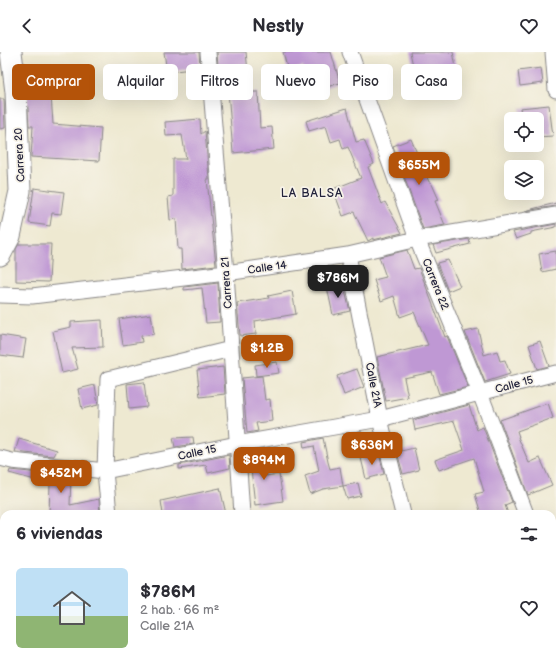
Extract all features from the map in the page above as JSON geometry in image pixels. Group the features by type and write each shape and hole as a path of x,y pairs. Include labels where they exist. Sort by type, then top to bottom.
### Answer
{"street":[{"name":"Carrera 20","path":"0,255 10,236 20,192 16,92 11,52"},
{"name":"Carrera 21","path":"208,52 226,273 242,510"},
{"name":"Carrera 22","path":"350,52 417,239 480,393 524,510"},
{"path":"553,52 556,90"},
{"name":"Calle 14","path":"0,295 32,296 226,273 348,255 417,239 556,215"},
{"name":"Calle 21A","path":"348,255 380,419 402,510"},
{"path":"109,510 105,471 108,379 231,349"},
{"name":"Calle 15","path":"0,458 12,461 105,471 237,444 380,419 556,373"}],"building":[{"path":"164,52 199,52 200,64 186,64 186,70 178,71 178,64 166,64"},
{"path":"217,52 246,52 247,64 218,64"},
{"path":"283,52 331,52 338,76 338,84 330,86 330,64 286,64"},
{"path":"410,52 453,52 455,64 413,64"},
{"path":"541,68 543,83 520,86 518,71"},
{"path":"253,92 258,92 260,128 272,127 274,149 233,153 229,100 253,100"},
{"path":"0,99 4,99 5,128 0,129"},
{"path":"27,100 51,100 53,124 101,128 99,161 31,157 33,126 29,126"},
{"path":"549,105 553,136 544,137 544,112 521,112 520,108"},
{"path":"347,108 356,142 364,140 374,164 368,167 382,204 385,202 402,233 373,240 373,238 368,241 354,212 343,216 333,189 361,178 348,147 343,149 340,139 331,142 326,126 309,131 306,121"},
{"path":"200,119 201,134 205,131 209,179 207,179 216,265 182,269 181,249 178,249 176,219 170,220 168,197 173,196 173,159 186,159 182,135 166,136 165,122"},
{"path":"411,139 429,182 431,182 439,200 435,201 445,225 423,229 393,146"},
{"path":"34,188 64,192 61,214 52,213 50,226 29,223"},
{"path":"556,203 556,206 525,211 536,208"},
{"path":"556,224 556,227 531,232 531,234 516,239 513,232"},
{"path":"469,239 470,244 436,253 433,245"},
{"path":"19,244 51,244 49,282 16,281 16,249"},
{"path":"407,250 414,269 419,268 445,337 447,336 468,387 439,394 432,372 404,378 408,397 386,401 377,357 428,345 414,312 400,317 394,296 381,301 374,280 386,277 379,257"},
{"path":"556,251 556,269 542,272 539,254"},
{"path":"448,260 460,286 448,291 437,263"},
{"path":"218,283 220,322 206,323 202,288 184,290 184,287"},
{"path":"343,283 350,311 333,315 327,287"},
{"path":"292,291 296,314 255,321 256,334 240,336 237,303 269,298 268,296"},
{"path":"151,314 154,334 141,336 142,342 123,345 119,319"},
{"path":"102,320 103,347 72,348 78,369 62,373 53,331 71,327 71,322"},
{"path":"478,329 484,355 497,351 500,361 505,360 510,374 485,382 465,332"},
{"path":"0,335 26,339 23,358 0,355"},
{"path":"540,341 549,366 537,369 529,345"},
{"path":"277,362 279,373 256,376 255,365"},
{"path":"223,367 225,394 200,397 197,370"},
{"path":"357,369 364,387 344,395 337,376"},
{"path":"262,376 265,400 270,399 272,421 256,423 258,431 247,433 242,378"},
{"path":"144,382 147,407 129,409 127,384"},
{"path":"95,385 98,405 82,409 78,389"},
{"path":"548,403 553,418 517,431 529,463 540,458 552,485 528,495 500,420"},
{"path":"469,405 477,430 483,427 512,502 505,505 507,510 480,510 475,494 484,492 474,458 439,470 435,460 464,450 454,421 415,430 413,420"},
{"path":"193,437 194,444 175,447 173,438"},
{"path":"323,438 330,469 340,467 343,486 323,489 310,494 305,476 319,471 314,446 304,448 303,442"},
{"path":"19,439 57,450 54,456 15,452"},
{"path":"414,448 419,470 403,474 397,452"},
{"path":"261,449 266,476 279,474 283,501 255,505 249,451"},
{"path":"379,453 384,474 366,479 361,458"},
{"path":"229,455 230,468 208,473 206,465 179,469 179,465"},
{"path":"10,470 71,476 70,505 99,499 100,510 49,510 50,484 9,473"},
{"path":"358,483 361,496 347,499 343,486"},
{"path":"220,488 225,510 162,510 161,501"}],"district":[{"name":"LA BALSA","path":"312,193"}]}
